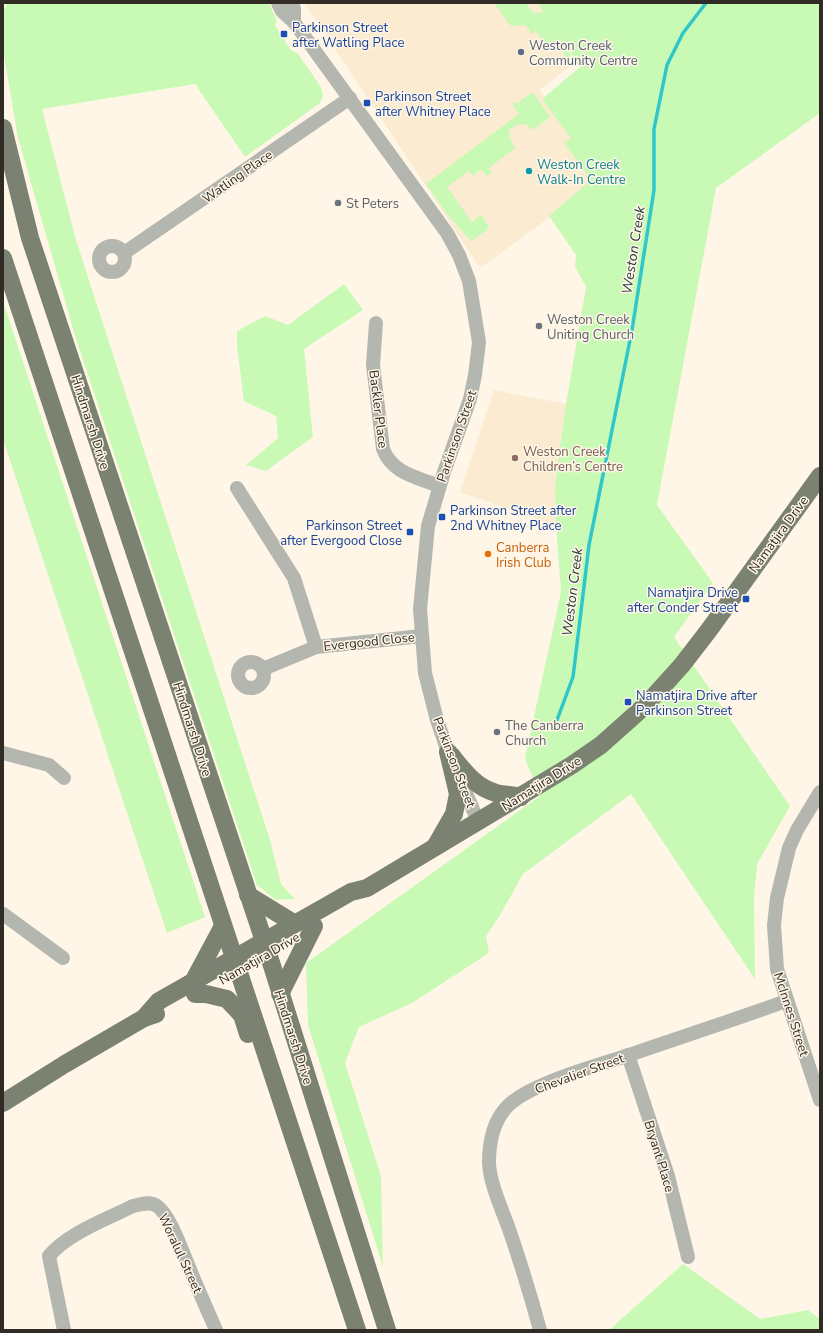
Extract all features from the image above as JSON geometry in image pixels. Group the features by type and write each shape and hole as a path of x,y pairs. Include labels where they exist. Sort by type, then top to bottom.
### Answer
{"main road":[{"name":"Hindmarsh Drive","path":"3,128 30,238 266,947 387,1330"},
{"path":"3,258 357,1330"},
{"name":"Namatjira Drive","path":"266,947 295,924 351,892 367,888 478,821 521,797 601,745 655,695 682,665 820,476"},
{"path":"448,752 471,779 481,787 496,793 521,797"},
{"path":"435,848 454,814 458,794 448,752"},
{"name":"Namatjira Drive","path":"3,1103 65,1064 144,1018 159,1002 194,988 266,947 314,926 356,902 367,888"},
{"path":"248,895 295,924"},
{"path":"223,926 194,988 206,994 227,999 242,1015 265,1088 281,1100"},
{"path":"280,994 314,926"}],"street":[{"name":"Parkinson Street","path":"278,3 282,11 294,22 350,98 447,233 459,255 469,281 479,342 475,375 470,399 439,486 428,526 421,602 425,673 437,720 448,752 478,821"},
{"path":"292,3 294,9 294,22"},
{"name":"Watling Place","path":"124,253 350,98"},
{"name":"Backler Place","path":"376,324 373,366 383,449 387,459 399,470 439,486"},
{"name":"Evergood Close","path":"237,488 294,578 316,647"},
{"name":"Evergood Close","path":"263,669 316,647 422,636"},
{"path":"3,753 50,765 64,778"},
{"name":"McInnes Street","path":"820,792 797,830 789,848 777,898 774,925 777,969 786,1001 820,1100"},
{"path":"3,914 63,958"},
{"name":"Chevalier Street","path":"540,1330 528,1284 495,1191 489,1164 491,1140 496,1123 505,1108 537,1087 786,1001"},
{"name":"Bryant Place","path":"628,1056 668,1176 688,1257"},
{"name":"Woralul Street","path":"64,1330 49,1256 54,1250 71,1237 133,1206 149,1203 156,1205 162,1210 171,1226 216,1330"}],"shaded area":[{"path":"305,3 595,3 554,34 575,63 539,90 604,178 480,268"},
{"name":"Weston Creek Children’s Centre","path":"494,390 566,404 555,488 556,526 460,492"}],"green space":[{"path":"7,3 269,3 277,21 275,25 290,49 298,54 321,87 323,96 320,103 245,157 195,84 42,109 76,240 270,840 281,884 295,899 276,900 257,885 76,339 18,138 3,50 3,12"},
{"path":"494,3 530,3 527,5 534,13 544,12 538,3 820,4 820,113 716,188 657,505 713,583 674,637 790,806 757,864 754,897 755,979 631,794 523,874 499,917 486,936 489,953 412,1003 359,1027 345,1063 381,1176 383,1267 308,1025 306,963 540,796 525,758 561,592 555,488 566,404 586,287 575,266 576,255 549,216 591,180 564,143 571,138 542,99 580,67 562,39 575,63 572,65 558,45 550,51 536,31 532,34 525,25 511,26"},
{"path":"533,92 550,117 533,130 527,125 521,124 509,130 510,139 515,148 489,168 492,173 486,176 481,169 473,176 469,171 447,187 472,222 481,215 489,226 487,230 471,241 447,214 426,184 519,114 512,104 515,102 516,104"},
{"path":"344,284 363,310 304,349 313,437 266,471 246,465 278,438 276,416 244,401 237,346 237,331 265,316 288,325"},
{"path":"3,301 205,917 167,933 3,439"},
{"path":"683,1264 760,1319 808,1310 820,1319 820,1330 609,1330"}],"waterway":[{"name":"Weston Creek","path":"557,720 573,677 589,545 632,330 654,190 654,129 667,65 683,33 706,3"}],"place":[{"name":"Parkinson Street after Watling Place","path":"284,34"},
{"name":"Weston Creek Community Centre","path":"521,52"},
{"name":"Parkinson Street after Whitney Place","path":"367,103"},
{"name":"Weston Creek Walk-In Centre","path":"529,171"},
{"name":"St Peters","path":"338,203"},
{"name":"Weston Creek Uniting Church","path":"539,326"},
{"name":"Weston Creek Children’s Centre","path":"515,458"},
{"name":"Parkinson Street after 2nd Whitney Place","path":"442,517"},
{"name":"Parkinson Street after Evergood Close","path":"410,532"},
{"name":"Canberra Irish Club","path":"488,554"},
{"name":"Namatjira Drive after Conder Street","path":"746,599"},
{"name":"Namatjira Drive after Parkinson Street","path":"628,702"},
{"name":"The Canberra Church","path":"497,732"}]}
